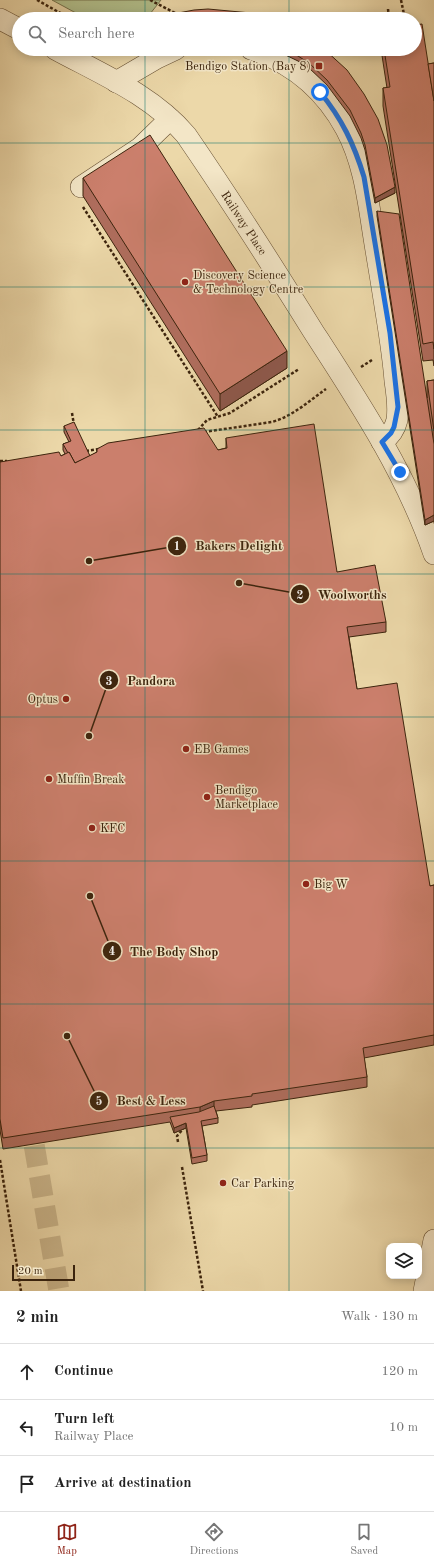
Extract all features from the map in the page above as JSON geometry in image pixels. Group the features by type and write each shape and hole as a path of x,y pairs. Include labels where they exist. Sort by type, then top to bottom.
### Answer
{"street":[{"path":"0,19 12,25"},
{"name":"Railway Place","path":"69,56 148,101 170,119 189,140 265,255 343,378 400,472 419,512 434,554"},
{"path":"116,82 161,56"},
{"path":"269,56 283,62 312,84 324,96 341,121 356,152 364,177 390,333 398,407 394,427 391,433 382,442"},
{"path":"81,187 140,148 170,119"},
{"path":"424,1291 434,1240"}],"path":[{"path":"37,0 58,12"},
{"path":"150,0 173,12"},
{"path":"401,0 404,12"},
{"path":"81,187 73,192 218,417"},
{"path":"360,367 374,359"},
{"path":"300,369 230,413 207,420 195,433 272,422 282,419 315,398 326,389"},
{"path":"72,413 75,431"},
{"path":"83,451 104,448"},
{"path":"0,462 8,460"},
{"path":"178,1142 177,1136 187,1124"},
{"path":"0,1160 21,1291"},
{"path":"182,1167 203,1291"}],"green space":[{"path":"52,0 161,0 152,12 74,12"}],"building":[{"path":"208,9 240,12 184,12"},
{"path":"422,24 434,101 434,349 433,342 423,344 383,88 390,87 385,56 422,56"},
{"path":"298,56 332,56 347,70 364,94 378,119 387,145 395,187 375,198 365,145 350,110 327,80 309,63"},
{"path":"434,63 434,101 428,64"},
{"name":"Discovery Science & Technology Centre","path":"150,135 287,351 220,394 83,178"},
{"path":"377,211 399,214 434,444 434,515 425,520"},
{"path":"434,380 434,431 427,381"},
{"path":"74,422 90,456 75,463 63,444 71,441 64,426"},
{"name":"Bendigo Marketplace","path":"314,424 337,572 375,565 386,622 347,627 357,689 397,683 430,886 434,885 434,1035 363,1048 367,1077 252,1094 252,1096 214,1101 200,1107 3,1138 0,1119 0,462 59,452 61,456 69,452 75,463 97,452 97,449 108,443 204,428 218,450 227,448 226,438"},
{"path":"214,1106 218,1118 201,1121 207,1155 192,1158 186,1123 174,1128 170,1117 199,1112"}],"tunnel":[{"path":"29,1115 59,1291"}],"place":[{"name":"Bendigo Station (Bay 8)","path":"319,66"},
{"name":"Discovery Science & Technology Centre","path":"185,282"},
{"name":"Bakers Delight","path":"89,561"},
{"name":"Woolworths","path":"239,583"},
{"name":"Optus","path":"66,699"},
{"name":"Pandora","path":"89,736"},
{"name":"EB Games","path":"186,749"},
{"name":"Muffin Break","path":"49,779"},
{"name":"Bendigo Marketplace","path":"207,797"},
{"name":"KFC","path":"92,828"},
{"name":"Big W","path":"306,884"},
{"name":"The Body Shop","path":"90,896"},
{"name":"Best & Less","path":"67,1036"},
{"name":"Car Parking","path":"223,1183"}],"route":[{"path":"320,92 347,130 364,177 390,333 398,407 397,420 394,427 391,433 382,442 400,472"}]}
